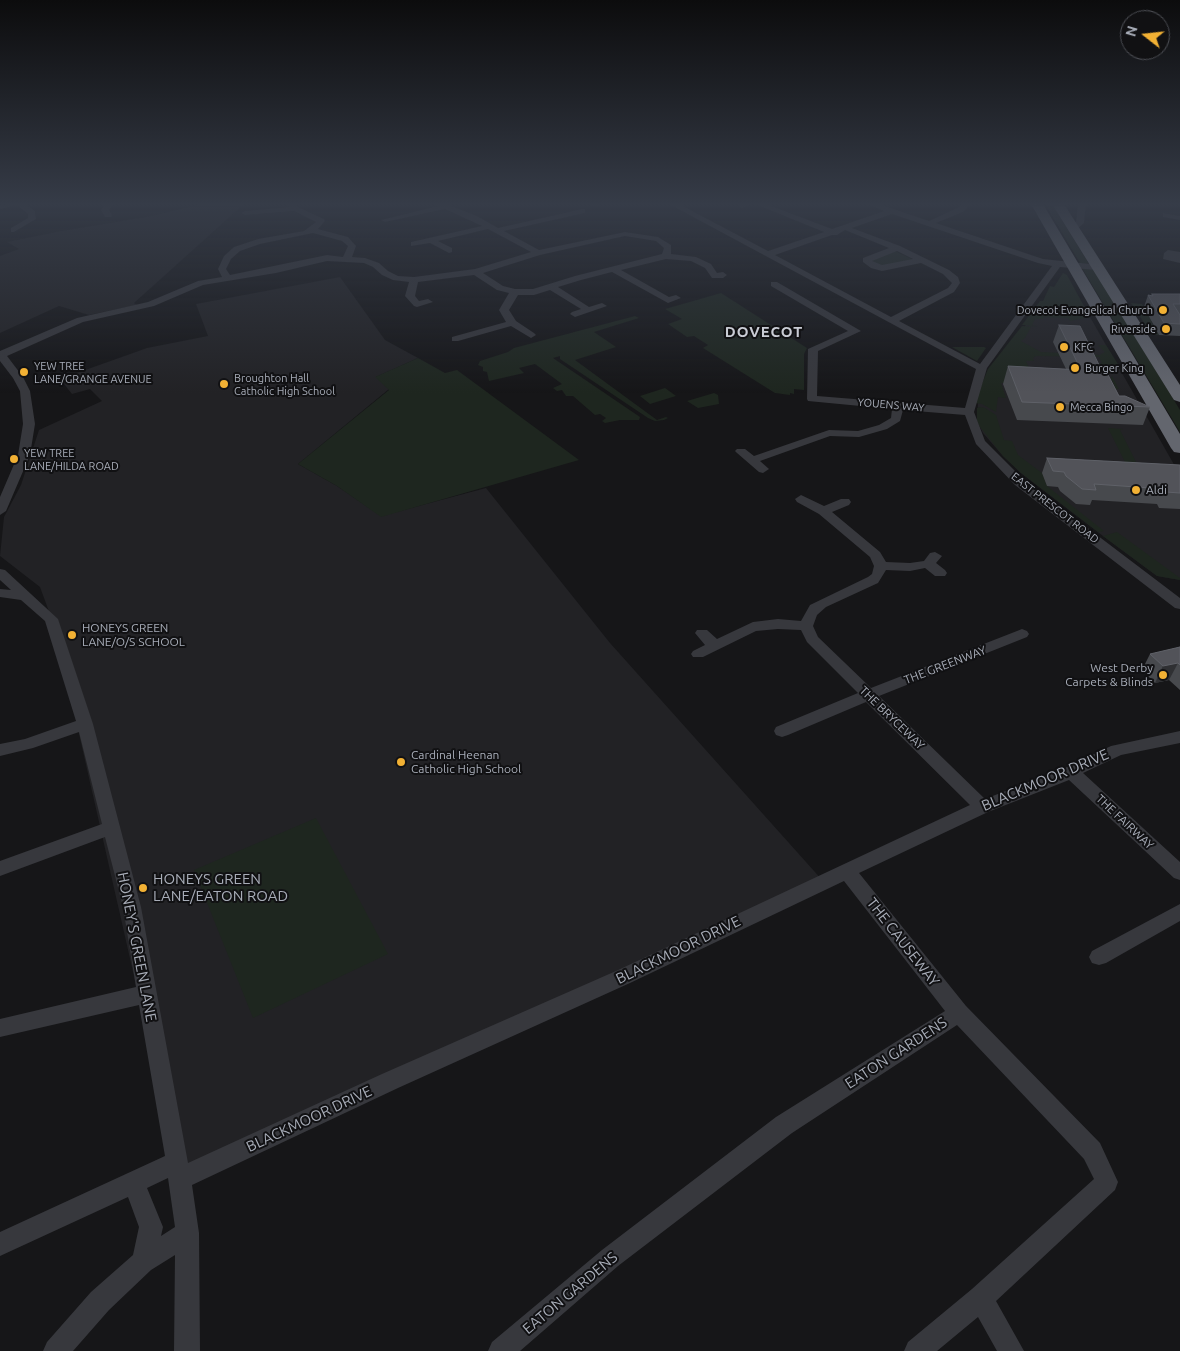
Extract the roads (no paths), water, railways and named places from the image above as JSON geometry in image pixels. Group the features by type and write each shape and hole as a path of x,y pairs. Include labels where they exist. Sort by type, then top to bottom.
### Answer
{"highway":[{"path":"1074,267 1180,448"},
{"path":"1097,267 1180,397"}],"street":[{"path":"223,267 222,269 228,277"},
{"path":"0,511 5,490 24,455 29,424 25,391 18,377 0,354 80,320 151,304 201,283 289,267"},
{"path":"378,267 385,274 396,278 414,280 476,272 491,267"},
{"path":"476,272 500,288 515,292 534,292 578,278 626,267"},
{"path":"709,267 714,276 723,275"},
{"path":"794,267 982,368"},
{"path":"893,320 955,287 956,283 952,276 935,267"},
{"path":"969,412 982,368 1054,272 1055,267"},
{"path":"615,270 668,300 676,298"},
{"path":"414,280 410,288 410,296 417,304 428,302"},
{"name":"YOUENS WAY","path":"774,284 856,333 813,349 812,399 969,412"},
{"path":"552,287 588,310"},
{"path":"515,292 508,300 504,310 512,323 531,335"},
{"path":"574,314 602,306"},
{"path":"455,339 512,323"},
{"path":"752,460 829,432 859,434 883,427 896,419 898,406"},
{"name":"EAST PRESCOT ROAD","path":"969,412 980,442 1019,482 1174,595 1180,605"},
{"path":"741,452 764,469"},
{"path":"698,654 753,627 778,624 806,626 810,614 815,608 873,580 878,574 881,566 875,555 823,511 801,499"},
{"path":"823,511 845,502"},
{"path":"881,566 910,567 932,560 940,573"},
{"name":"HONEY'S GREEN LANE","path":"0,573 53,622 85,724 110,828 132,907 179,1171 187,1233 187,1351"},
{"path":"0,593 26,596"},
{"name":"THE BRYCEWAY","path":"806,626 812,639 982,807"},
{"path":"702,633 715,646"},
{"name":"THE GREENWAY","path":"782,731 1022,634"},
{"path":"0,750 27,744 85,724"},
{"name":"BLACKMOOR DRIVE","path":"0,1244 134,1183 179,1171 390,1081 623,977 982,807 1070,772 1117,750 1180,737"},
{"name":"THE FAIRWAY","path":"1070,772 1180,873"},
{"path":"0,869 110,828"},
{"name":"THE CAUSEWAY","path":"847,871 959,1013"},
{"path":"1099,957 1180,912"},
{"path":"0,1028 147,994"},
{"name":"EATON GARDENS","path":"501,1351 610,1258 784,1125 959,1013 1092,1151 1107,1182 981,1298 917,1351"},
{"path":"134,1183 150,1227 143,1262"},
{"path":"56,1351 100,1301 143,1262 187,1233"},
{"path":"981,1298 1011,1351"}],"place":[{"name":"Dovecot Evangelical Church","path":"1163,310"},
{"name":"Riverside","path":"1166,329"},
{"name":"KFC","path":"1064,347"},
{"name":"Burger King","path":"1075,368"},
{"name":"YEW TREE LANE/GRANGE AVENUE","path":"24,372"},
{"name":"Broughton Hall Catholic High School","path":"224,384"},
{"name":"Mecca Bingo","path":"1060,407"},
{"name":"YEW TREE LANE/HILDA ROAD","path":"14,459"},
{"name":"Aldi","path":"1136,490"},
{"name":"HONEYS GREEN LANE/O/S SCHOOL","path":"72,635"},
{"name":"West Derby Carpets & Blinds","path":"1163,675"},
{"name":"Cardinal Heenan Catholic High School","path":"401,762"},
{"name":"HONEYS GREEN LANE/EATON ROAD","path":"143,888"}],"district":[{"name":"DOVECOT","path":"764,332"}]}
